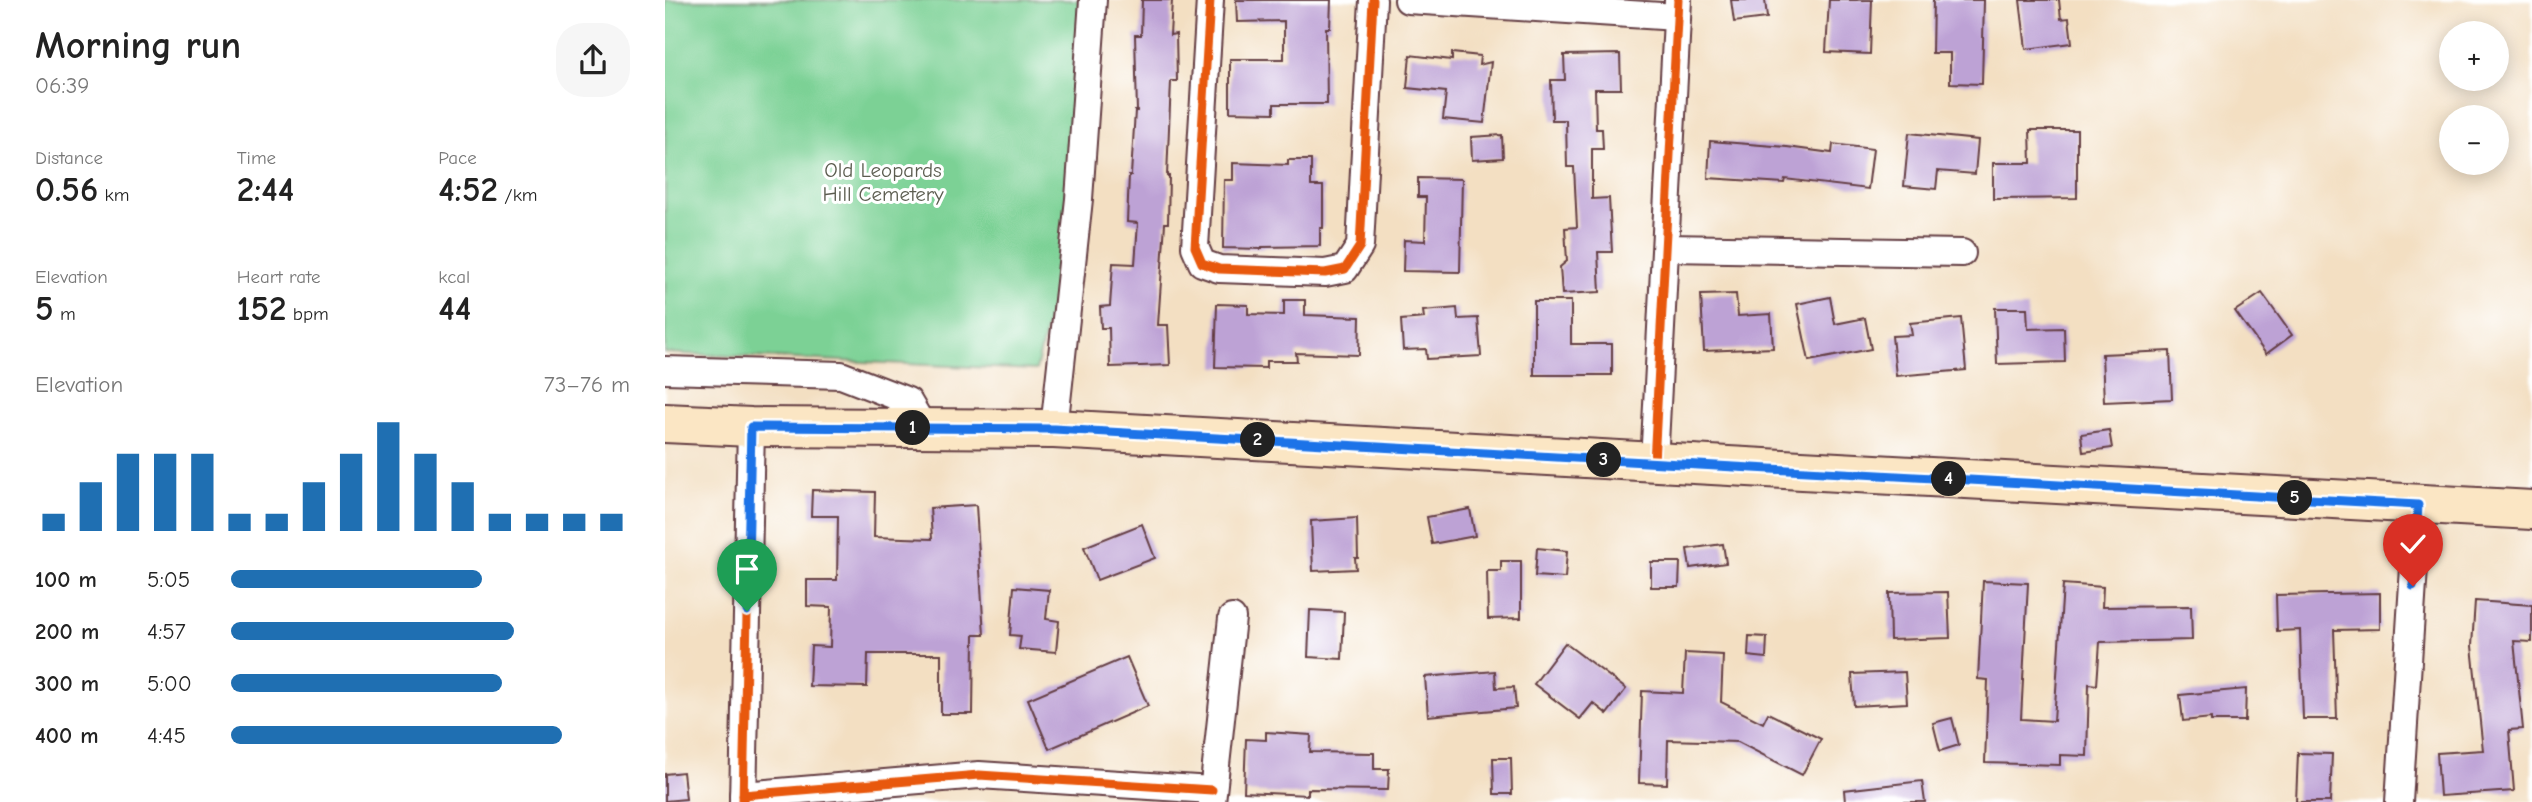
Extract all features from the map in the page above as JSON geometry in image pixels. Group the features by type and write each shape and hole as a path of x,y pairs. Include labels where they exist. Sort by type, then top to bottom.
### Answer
{"main road":[{"path":"665,423 751,427 1054,429 2532,510"}],"street":[{"path":"1054,429 1079,199 1093,0"},
{"path":"1210,0 1195,247 1202,263 1219,270 1325,273 1345,269 1360,246 1373,0"},
{"path":"1408,0 1678,9 1654,463"},
{"path":"1667,248 1962,253"},
{"path":"665,370 841,375 908,401 924,428"},
{"path":"751,427 743,799 979,775 1212,796 1233,618"},
{"path":"2399,802 2418,505"}],"green space":[{"name":"Old Leopards Hill Cemetery","path":"665,0 1081,0 1063,259 1036,370 665,353"}],"building":[{"path":"1142,0 1172,0 1170,35 1176,34 1177,81 1171,81 1168,223 1165,223 1158,325 1168,325 1170,365 1110,367 1109,328 1101,328 1100,307 1110,306 1113,263 1135,264 1138,223 1127,222 1129,175 1137,111 1135,35 1141,35"},
{"path":"1236,0 1331,0 1330,28 1326,28 1327,104 1274,104 1274,113 1230,112 1230,59 1284,59 1284,21 1237,22"},
{"path":"1731,0 1765,0 1767,18 1734,22"},
{"path":"1829,0 1872,0 1870,54 1826,52"},
{"path":"1933,0 1984,0 1982,84 1950,83 1950,53 1932,53"},
{"path":"2020,0 2059,0 2061,19 2069,18 2072,43 2026,49"},
{"path":"1452,53 1480,56 1479,65 1491,62 1484,123 1443,119 1446,92 1407,88 1410,55 1452,60"},
{"path":"1620,54 1621,89 1595,89 1596,129 1602,129 1603,149 1592,149 1592,199 1609,198 1612,252 1598,252 1600,292 1562,294 1560,267 1567,261 1565,228 1577,227 1574,167 1567,167 1566,120 1552,120 1551,80 1565,80 1564,55"},
{"path":"2030,130 2077,130 2077,198 1993,199 1993,163 2031,163"},
{"path":"1909,133 1978,140 1975,174 1938,171 1936,189 1904,186"},
{"path":"1502,135 1503,158 1472,160 1471,137"},
{"path":"1710,141 1832,153 1833,144 1873,149 1868,189 1785,179 1784,183 1708,178"},
{"path":"1288,160 1311,160 1311,186 1323,186 1320,246 1223,248 1224,180 1233,180 1233,163 1288,165"},
{"path":"1418,178 1462,179 1460,272 1403,271 1404,240 1425,241 1426,197 1418,197"},
{"path":"2262,293 2292,335 2266,354 2235,311"},
{"path":"1736,294 1738,316 1771,314 1773,348 1704,351 1701,295"},
{"path":"1830,297 1835,324 1865,318 1871,349 1809,361 1797,304"},
{"path":"1284,300 1305,300 1305,315 1360,317 1359,355 1296,353 1297,361 1266,361 1266,368 1215,367 1217,304 1248,305 1248,314 1284,315"},
{"path":"1534,301 1571,301 1571,344 1612,344 1612,375 1534,375"},
{"path":"1457,308 1458,319 1478,318 1481,356 1427,359 1426,349 1403,350 1401,320 1424,318 1423,311"},
{"path":"1995,308 2027,308 2028,329 2064,328 2065,362 1997,364"},
{"path":"1961,318 1966,370 1896,376 1892,336 1912,335 1910,323"},
{"path":"2170,351 2172,399 2104,402 2102,354"},
{"path":"2109,430 2112,448 2083,452 2081,434"},
{"path":"812,490 875,492 874,537 932,539 930,508 976,505 984,635 974,635 973,714 941,714 941,654 868,654 867,687 809,686 811,646 830,647 831,607 807,606 807,580 837,580 838,516 811,516"},
{"path":"1470,509 1475,536 1432,544 1427,517"},
{"path":"1357,518 1356,569 1313,571 1311,521"},
{"path":"1142,524 1155,558 1097,580 1084,547"},
{"path":"1723,544 1726,563 1690,568 1687,549"},
{"path":"1537,548 1567,551 1565,578 1535,576"},
{"path":"1501,561 1521,561 1521,618 1488,619 1487,571 1501,571"},
{"path":"1651,562 1680,562 1679,587 1651,587"},
{"path":"1983,581 2028,583 2021,719 2054,721 2063,584 2103,587 2102,607 2191,606 2192,640 2100,642 2097,685 2089,684 2087,756 2060,755 2060,765 1985,763 1988,680 1978,679"},
{"path":"1014,587 1049,590 1046,619 1059,621 1056,652 1019,649 1021,636 1010,635"},
{"path":"1948,592 1950,638 1890,640 1889,593"},
{"path":"2380,593 2380,629 2334,630 2337,719 2303,719 2300,630 2277,631 2276,595"},
{"path":"2475,601 2532,605 2532,642 2514,641 2523,729 2509,730 2514,791 2440,796 2437,753 2483,750 2472,646"},
{"path":"1310,610 1344,612 1342,659 1308,657"},
{"path":"1749,636 1767,637 1766,658 1748,656"},
{"path":"1565,643 1626,689 1607,714 1593,703 1580,719 1534,684"},
{"path":"1685,653 1723,655 1721,702 1763,723 1768,713 1821,739 1802,775 1738,742 1668,740 1667,784 1639,783 1642,691 1683,693"},
{"path":"1127,657 1148,706 1049,749 1028,699"},
{"path":"1495,671 1496,688 1514,687 1516,708 1428,716 1425,677"},
{"path":"1905,672 1907,703 1854,706 1852,674"},
{"path":"2246,689 2245,721 2211,721 2211,718 2183,721 2180,695"},
{"path":"1952,718 1959,745 1940,751 1933,723"},
{"path":"1266,732 1311,735 1310,752 1374,753 1374,769 1389,769 1388,790 1308,789 1308,795 1244,792 1246,739 1266,740"},
{"path":"2298,753 2332,754 2330,802 2296,802"},
{"path":"1493,758 1511,758 1512,794 1494,794"},
{"path":"683,772 686,799 665,801 665,774"},
{"path":"1922,781 1925,802 1845,802 1844,790"}],"cycle path":[{"path":"1210,0 1195,247 1202,263 1219,269 1325,273 1345,269 1360,246 1373,0"},
{"path":"1654,463 1678,0"},
{"path":"743,802 751,427"},
{"path":"743,795 979,775 1212,790"}],"route":[{"path":"747,611 751,427 1054,429 2418,505 2413,586"}]}
